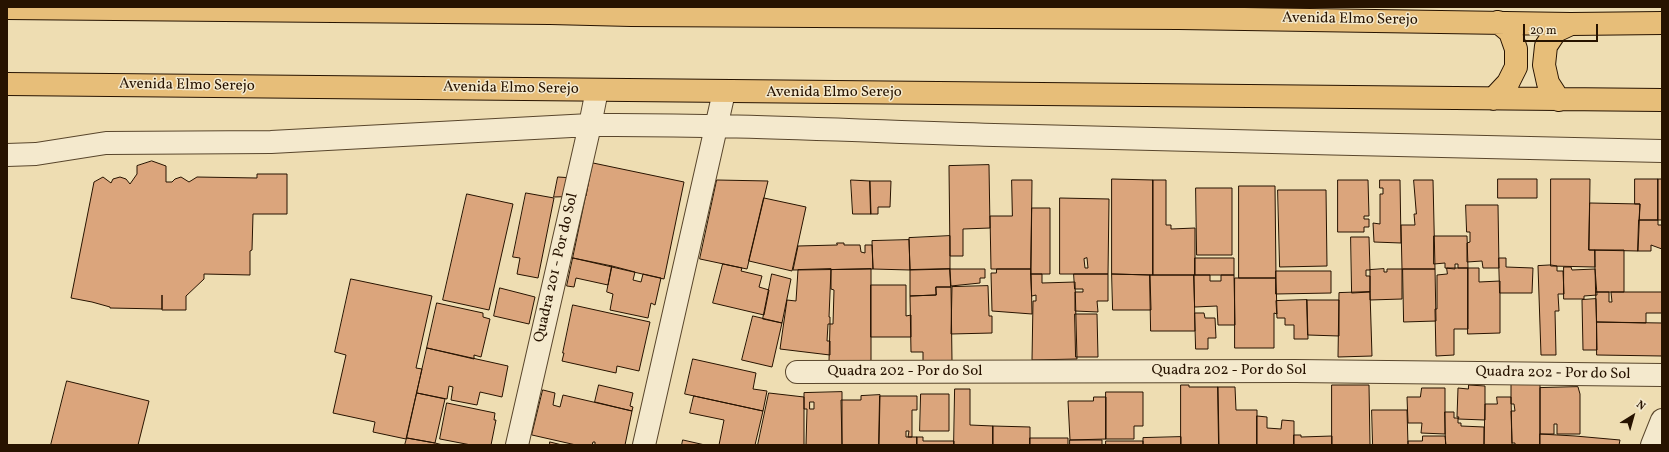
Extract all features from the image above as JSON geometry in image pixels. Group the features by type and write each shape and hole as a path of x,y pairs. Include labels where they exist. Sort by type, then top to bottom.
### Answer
{"main road":[{"name":"Avenida Elmo Serejo","path":"7,8 550,10 1571,24 1662,23"},
{"path":"1493,99 1508,83 1516,67 1516,49 1510,32 1498,22"},
{"path":"1559,100 1548,83 1544,65 1546,46 1556,31 1571,24"},
{"name":"Avenida Elmo Serejo","path":"7,84 1662,100"}],"street":[{"name":"Quadra 201 - Por do Sol","path":"517,445 597,90"},
{"path":"644,445 724,92"},
{"path":"7,155 36,154 106,143 271,142 590,125 717,125 991,135 1662,151"},
{"name":"Quadra 202 - Por do Sol","path":"797,372 1303,371 1662,375"},
{"path":"1652,445 1662,420"}],"building":[{"path":"152,161 166,166 166,182 172,182 181,177 189,182 197,177 257,178 257,174 287,174 287,214 253,214 250,275 204,274 204,279 186,296 186,310 110,308 92,302 71,298 94,182 103,177 111,183 113,179 120,177 126,179 130,184 137,174 137,166"},
{"path":"593,163 684,182 664,279 573,258"},
{"path":"989,165 990,228 963,229 963,256 950,256 949,166"},
{"path":"558,177 589,179 586,196 554,197"},
{"path":"1112,179 1153,180 1153,275 1112,274"},
{"path":"1498,179 1537,179 1537,198 1498,198"},
{"path":"1551,179 1590,179 1589,250 1595,250 1595,267 1551,266"},
{"path":"1635,179 1658,179 1658,220 1639,220 1640,204 1635,204"},
{"path":"1658,179 1662,179 1662,220 1658,220"},
{"path":"717,180 768,181 747,269 700,259"},
{"path":"851,180 870,181 871,214 853,214"},
{"path":"1012,180 1032,180 1031,269 991,269 990,216 1012,216"},
{"path":"1153,180 1166,180 1166,225 1171,225 1171,229 1195,228 1195,275 1153,275"},
{"path":"1338,180 1368,180 1369,216 1364,216 1364,219 1369,219 1369,227 1364,227 1364,232 1338,232"},
{"path":"1380,180 1400,180 1401,243 1374,242 1373,223 1380,224 1380,194 1383,194 1383,188 1380,188"},
{"path":"1414,180 1433,180 1435,269 1402,269 1401,225 1415,225 1414,214 1416,214"},
{"path":"870,181 891,181 890,207 878,207 878,214 871,214"},
{"path":"1239,186 1275,186 1276,278 1239,278"},
{"path":"1196,188 1232,188 1232,255 1197,255"},
{"path":"1278,190 1326,190 1327,266 1280,267"},
{"path":"526,193 554,198 538,278 517,274 520,258 513,257"},
{"path":"467,194 513,204 489,310 443,300"},
{"path":"764,198 806,207 792,271 749,261"},
{"path":"1060,198 1109,199 1108,274 1060,274","holes":["1087,258 1088,268 1085,268 1084,259"]},
{"path":"1590,203 1640,204 1638,251 1589,250"},
{"path":"1466,205 1498,205 1499,268 1483,268 1482,261 1467,262 1467,243 1470,242 1470,232 1467,232"},
{"path":"1032,208 1050,208 1050,274 1031,274"},
{"path":"1639,220 1658,220 1658,225 1662,225 1662,249 1651,245 1651,251 1638,251"},
{"path":"950,236 950,269 910,270 909,238"},
{"path":"1434,236 1467,236 1468,268 1458,268 1458,264 1455,264 1455,269 1445,268 1445,263 1434,264"},
{"path":"1351,237 1369,237 1370,270 1366,270 1366,276 1370,276 1370,292 1352,293"},
{"path":"909,240 910,270 873,269 872,241"},
{"path":"837,243 844,243 844,245 860,245 861,252 865,253 865,245 872,245 873,269 793,270 798,246 837,245"},
{"path":"1595,250 1624,250 1624,292 1596,292"},
{"path":"573,258 612,266 608,285 576,278 574,287 567,286"},
{"path":"1195,258 1234,258 1234,275 1195,275"},
{"path":"1499,258 1506,258 1506,267 1533,268 1532,293 1500,293"},
{"path":"723,264 742,268 741,271 762,276 759,287 769,290 764,315 713,303"},
{"path":"612,266 635,272 633,280 641,282 643,274 661,278 655,305 651,303 648,318 610,310 613,294 607,292"},
{"path":"1538,266 1557,266 1557,271 1563,271 1564,294 1558,294 1559,311 1555,311 1556,355 1541,355"},
{"path":"1564,267 1571,267 1572,270 1595,269 1597,295 1584,296 1584,299 1564,299"},
{"path":"1447,268 1468,268 1468,329 1454,329 1454,355 1436,356 1435,309 1437,309 1437,275 1447,274"},
{"path":"1468,268 1479,268 1479,282 1500,281 1500,333 1468,334"},
{"path":"831,269 830,324 828,324 827,341 830,341 830,355 780,349 787,300 796,301 798,270"},
{"path":"871,269 871,361 829,361 830,324 833,324 834,290 831,289 831,270"},
{"path":"950,269 985,269 985,278 980,278 980,283 951,286"},
{"path":"950,269 951,287 936,287 936,295 910,296 910,270"},
{"path":"997,269 1031,269 1032,314 992,311 991,273 996,273"},
{"path":"1384,269 1384,272 1387,272 1387,269 1402,269 1402,299 1370,300 1370,270"},
{"path":"1403,269 1435,269 1436,321 1404,322"},
{"path":"1276,271 1331,271 1331,293 1276,294"},
{"path":"772,274 791,279 782,323 763,319"},
{"path":"1031,274 1042,274 1042,283 1075,282 1077,359 1032,360 1033,301 1036,301 1036,295 1032,296"},
{"path":"1074,274 1108,274 1108,301 1097,301 1098,312 1075,311 1075,292 1083,292 1083,289 1075,289"},
{"path":"1112,274 1150,275 1151,310 1113,310"},
{"path":"1150,275 1194,275 1195,331 1151,331"},
{"path":"1194,275 1210,275 1210,281 1221,281 1221,275 1234,275 1235,325 1218,325 1217,306 1195,307"},
{"path":"1235,278 1276,278 1277,314 1274,313 1274,348 1235,348"},
{"path":"351,279 432,296 416,368 422,369 406,439 373,432 375,422 333,413 346,355 335,352"},
{"path":"871,285 906,285 906,316 911,315 911,337 871,337"},
{"path":"988,286 989,316 992,316 992,333 951,334 952,287"},
{"path":"936,287 951,287 952,361 923,361 923,352 911,352 910,296 936,295"},
{"path":"500,288 535,297 529,324 494,316"},
{"path":"1370,292 1372,356 1338,357 1339,293"},
{"path":"1596,292 1609,292 1609,302 1612,302 1611,292 1662,292 1662,313 1646,313 1646,323 1597,322"},
{"path":"1596,299 1597,350 1583,350 1582,300"},
{"path":"1307,300 1308,339 1294,339 1294,325 1285,325 1285,318 1277,318 1276,301"},
{"path":"1307,300 1339,300 1339,336 1308,335"},
{"path":"437,303 483,313 483,317 490,319 481,357 474,355 474,359 427,348"},
{"path":"573,305 650,322 639,371 617,366 616,373 562,361"},
{"path":"1195,313 1204,313 1205,318 1215,318 1216,338 1208,338 1208,349 1196,349"},
{"path":"1075,314 1097,314 1098,357 1076,357"},
{"path":"753,316 782,323 772,367 742,360"},
{"path":"1597,322 1662,323 1662,356 1597,355"},
{"path":"427,348 508,366 502,397 480,392 477,405 451,400 453,387 449,386 447,399 417,393"},
{"path":"693,359 756,373 753,389 767,391 763,411 685,394"},
{"path":"67,381 149,401 138,445 51,445"},
{"path":"1540,383 1540,445 1515,445 1515,443 1512,443 1511,411 1515,411 1514,404 1511,404 1511,384"},
{"path":"599,385 633,393 630,406 633,407 632,411 595,402"},
{"path":"1181,385 1189,385 1189,387 1218,387 1219,445 1181,445"},
{"path":"1332,385 1369,385 1370,445 1332,445"},
{"path":"1469,385 1485,386 1485,420 1458,419 1459,417 1457,417 1458,388 1468,389"},
{"path":"1218,387 1235,387 1236,410 1257,410 1257,445 1219,445"},
{"path":"1578,387 1580,394 1580,434 1557,434 1557,424 1554,424 1554,434 1540,434 1540,388"},
{"path":"1422,388 1445,388 1445,434 1421,433 1422,423 1408,423 1407,397 1420,397"},
{"path":"955,389 970,389 970,425 993,426 993,445 954,445"},
{"path":"543,390 555,393 553,405 560,407 563,395 632,411 625,445 595,445 595,442 593,442 592,445 576,445 532,435"},
{"path":"842,392 842,445 806,445 807,409 804,409 804,393","holes":["810,402 814,402 814,409 810,409"]},
{"path":"1106,392 1143,392 1143,426 1134,426 1134,439 1106,439"},
{"path":"417,393 445,399 435,443 407,438"},
{"path":"769,393 804,397 804,445 758,445"},
{"path":"921,394 949,394 949,431 920,431"},
{"path":"880,395 879,445 842,445 841,400 861,400 861,396"},
{"path":"694,396 763,411 755,445 719,445 724,420 690,413"},
{"path":"880,396 917,396 917,410 912,410 912,437 917,437 917,445 879,445","holes":["906,431 909,431 908,437 906,437"]},
{"path":"1094,397 1106,397 1106,439 1070,440 1068,401 1093,401"},
{"path":"1497,397 1511,397 1512,445 1484,445 1485,404 1497,404"},
{"path":"447,403 495,413 494,420 496,420 491,445 471,445 440,439"},
{"path":"1372,410 1407,410 1408,445 1373,445"},
{"path":"1445,412 1454,412 1454,418 1458,418 1458,423 1461,423 1461,426 1484,427 1484,445 1446,445"},
{"path":"1257,416 1267,417 1267,428 1281,429 1282,420 1294,421 1294,445 1257,445"},
{"path":"993,426 1030,427 1030,445 993,445"},
{"path":"1540,434 1620,440 1619,445 1540,445"},
{"path":"1294,435 1301,435 1301,437 1332,436 1332,445 1294,445"},
{"path":"1423,436 1445,436 1446,445 1408,445 1408,441 1422,441"},
{"path":"917,437 923,437 923,441 954,441 954,445 917,445"},
{"path":"1181,437 1181,445 1143,445 1143,438"},
{"path":"407,438 435,443 443,445 405,445"},
{"path":"1030,438 1068,438 1068,445 1030,445"},
{"path":"683,440 705,445 682,445"},
{"path":"1070,440 1102,440 1102,445 1070,445"},
{"path":"1106,441 1143,441 1143,445 1106,445"},
{"path":"550,442 562,445 550,445"}]}
